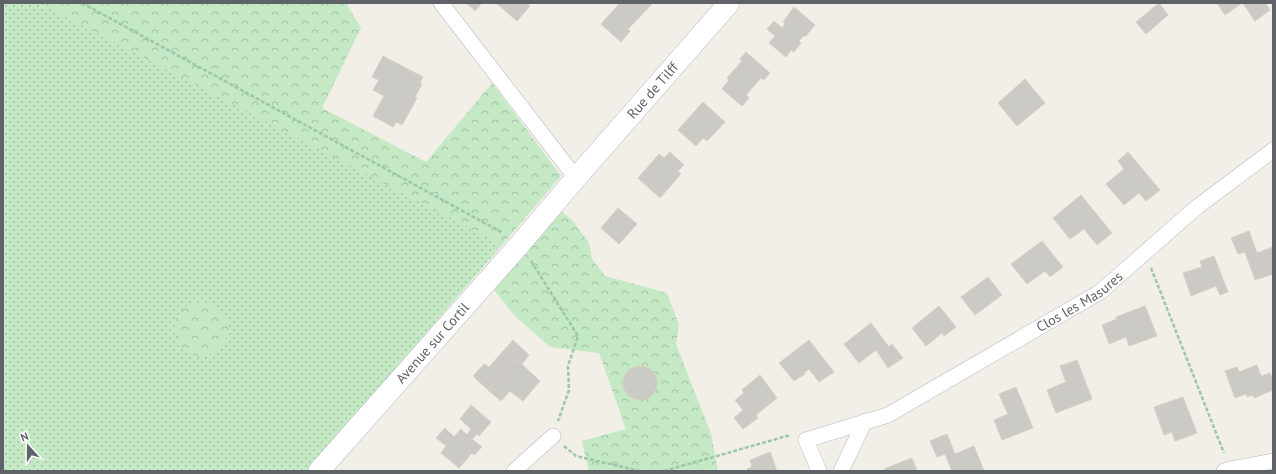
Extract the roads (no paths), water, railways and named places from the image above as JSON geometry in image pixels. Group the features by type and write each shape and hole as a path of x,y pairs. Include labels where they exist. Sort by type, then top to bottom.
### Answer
{"main road":[{"name":"Rue de Tilff","path":"545,215 730,3"},
{"name":"Avenue sur Cortil","path":"319,471 545,215"}],"street":[{"path":"442,3 576,178"},
{"name":"Clos les Masures","path":"819,471 806,440 888,415 1100,292 1197,207 1273,150"},
{"path":"841,471 865,421"},
{"path":"514,471 553,436"},
{"path":"1227,470 1273,461"}]}
